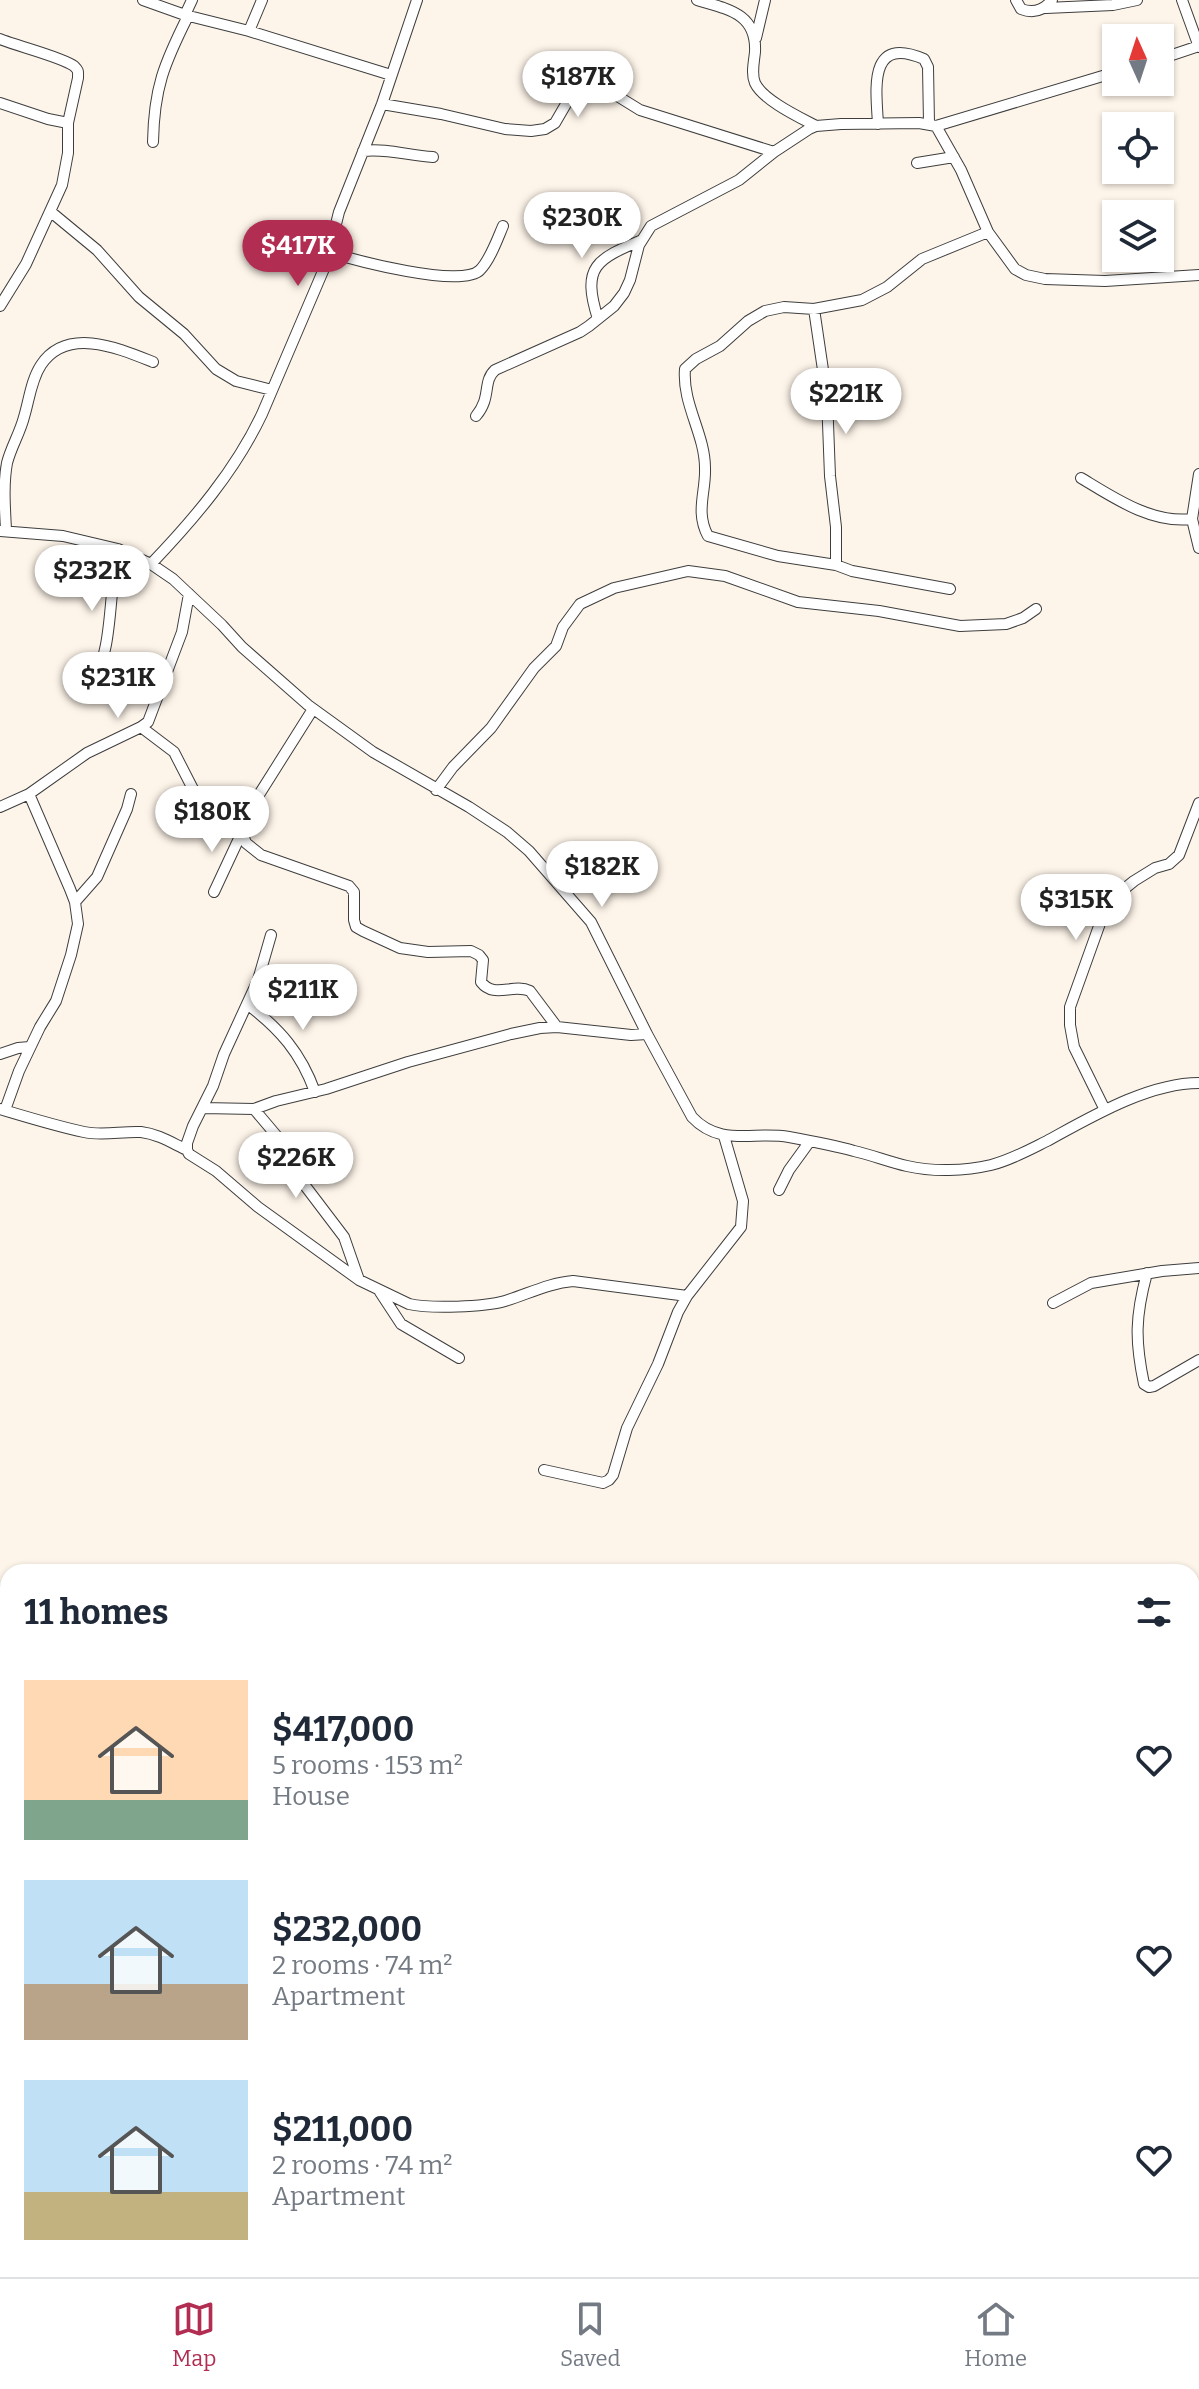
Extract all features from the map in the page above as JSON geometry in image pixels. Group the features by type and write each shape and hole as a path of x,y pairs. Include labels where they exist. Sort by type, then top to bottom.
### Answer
{"street":[{"path":"143,0 187,16 249,31 391,75"},
{"path":"153,142 159,81 192,0"},
{"path":"249,31 262,0"},
{"path":"151,564 184,530 250,439 301,327 329,252 339,212 382,104 417,0"},
{"path":"697,0 747,21 756,40"},
{"path":"765,0 756,40 753,79 778,104 816,126"},
{"path":"1016,0 1021,9 1028,12 1049,4 1113,5 1137,0"},
{"path":"1174,55 1199,47 1182,0"},
{"path":"0,39 75,67 78,71 68,123 70,136 62,185 26,264 0,306"},
{"path":"878,124 878,69 885,59 902,54 924,59 928,67 933,124 954,157 988,232 1015,269 1045,279 1105,281 1199,275"},
{"path":"476,416 484,406 488,380 495,370 580,332 624,293 639,245 651,226 739,180 774,152 816,126 933,124 1102,76"},
{"path":"382,104 505,129 531,131 545,129 555,123 573,92 583,86 594,86 606,89 640,110 774,152"},
{"path":"0,103 68,123"},
{"path":"363,151 389,150 433,157"},
{"path":"917,163 954,157"},
{"path":"51,212 97,250 139,297 184,334 216,369 236,381 272,390"},
{"path":"329,252 397,269 456,278 472,276 482,270 503,226"},
{"path":"950,589 778,556 708,536 701,518 706,470 704,454 684,381 685,369 765,311 784,307 814,309 873,296 922,259 988,232"},
{"path":"598,319 591,297 591,281 598,266 609,254 642,240"},
{"path":"814,309 827,397 836,565"},
{"path":"153,362 104,345 82,343 63,346 41,365 8,461 3,531 63,536 118,549 151,564 173,579 242,647 313,709 373,752 507,832 529,851 591,922 647,1034 692,1117 700,1125 724,1136 783,1136 926,1169 972,1168 1015,1157 1105,1110 1166,1087 1199,1083"},
{"path":"1199,474 1192,519 1199,548"},
{"path":"1081,478 1124,504 1156,516 1177,521 1192,519"},
{"path":"92,686 104,659 118,549"},
{"path":"436,790 453,767 491,728 534,668 556,646 563,627 580,604 614,588 688,571 725,576 798,602 879,611 960,626 1006,624 1036,609"},
{"path":"0,807 29,794 87,753 148,722 182,632 189,594"},
{"path":"214,892 255,801 313,709"},
{"path":"141,727 174,752 194,791 205,805 229,822 246,843 261,855 349,886 354,892 356,927 400,948 428,952 471,951 483,960 481,982 486,988 496,991 524,987 557,1027"},
{"path":"29,794 75,902 78,924 56,1001 30,1047 2,1109 86,1132 158,1135 187,1150 258,1207 359,1280 417,1306 502,1302 556,1282 573,1281 687,1296"},
{"path":"75,902 97,877 131,794"},
{"path":"1105,1110 1074,1047 1070,1007 1103,915 1113,898 1134,881 1155,868 1169,864 1179,855 1199,803"},
{"path":"187,1150 193,1126 247,1004 271,935"},
{"path":"247,1004 292,1045 315,1092"},
{"path":"203,1108 254,1109 511,1034 557,1027 647,1034"},
{"path":"0,1054 30,1047"},
{"path":"254,1109 281,1141 303,1183 344,1237 359,1280"},
{"path":"544,1470 603,1483 609,1480 627,1428 687,1296 741,1227 743,1201 724,1136"},
{"path":"779,1190 810,1141"},
{"path":"1053,1303 1091,1283 1199,1268"},
{"path":"1147,1273 1136,1324 1144,1384 1154,1386 1199,1360"},
{"path":"379,1290 401,1324 459,1358"}]}
